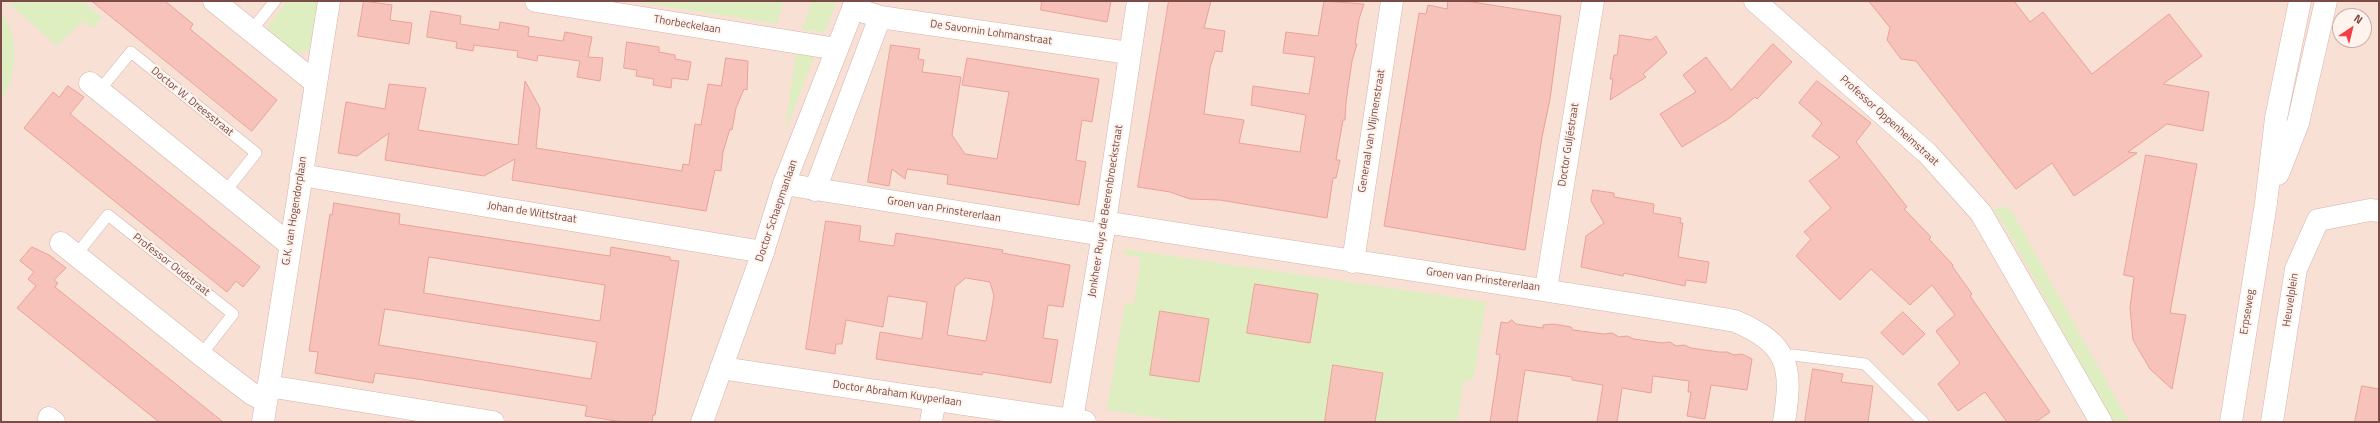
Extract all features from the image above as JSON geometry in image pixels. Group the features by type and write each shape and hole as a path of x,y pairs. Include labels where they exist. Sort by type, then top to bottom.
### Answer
{"street":[{"path":"214,1 316,83"},
{"name":"G.K. van Hogendorplaan","path":"263,422 289,244 329,1"},
{"name":"Thorbeckelaan","path":"536,1 837,49"},
{"name":"Jonkheer Ruys de Beerenbroeckstraat","path":"1076,421 1129,53 1138,1"},
{"name":"Generaal van Vlijmenstraat","path":"1352,262 1392,1"},
{"name":"Doctor Guljéstraat","path":"1546,289 1593,1"},
{"name":"Professor Oppenheimstraat","path":"1755,1 1928,154 1981,214 2101,422"},
{"name":"Erpseweg","path":"2231,422 2266,203 2276,118 2300,1"},
{"name":"Erpseweg","path":"2266,203 2298,123 2326,1"},
{"name":"Doctor Schaepmanlaan","path":"702,422 764,252 784,184 855,5"},
{"name":"De Savornin Lohmanstraat","path":"855,5 880,17 1129,53"},
{"path":"815,190 880,17"},
{"name":"Doctor W. Dreesstraat","path":"94,87 289,244"},
{"name":"Johan de Wittstraat","path":"301,175 764,252"},
{"name":"Groen van Prinstererlaan","path":"784,184 815,190 1546,289 1735,322 1759,332 1772,342 1782,356 1789,391 1784,422"},
{"name":"Heuvelplein","path":"2272,422 2296,269 2318,220 2370,210 2379,212"},
{"name":"Professor Oudstraat","path":"69,249 252,394 267,393 493,422"},
{"name":"Doctor Abraham Kuyperlaan","path":"721,368 1076,421"},
{"path":"931,422 935,399"}],"lane":[{"path":"251,31 275,1"},
{"name":"Doctor W. Dreesstraat","path":"94,87 131,52 256,153 225,192"},
{"name":"Professor Oudstraat","path":"69,249 108,215 233,314 201,355"},
{"path":"1782,356 1793,354 1865,364 1923,422"}],"shaded area":[{"path":"1,1 2379,1 2379,422 1,422"}],"green space":[{"path":"6,1 82,1 102,17 92,29 83,21 57,46"},
{"path":"287,1 322,1 314,49 294,55 266,29"},
{"path":"632,1 784,1 776,24"},
{"path":"812,1 837,1 825,32 802,30"},
{"path":"1,14 12,33 14,57 10,81 1,101"},
{"path":"798,48 816,52 785,132 795,57"},
{"path":"2006,206 2011,210 2129,422 2113,422 2006,228 1993,210"},
{"path":"1125,249 1486,302 1473,381 1464,380 1457,422 1183,422 1107,410 1125,303 1134,304 1141,257 1123,254"}],"building":[{"path":"92,1 165,1 193,24 190,29 277,100 252,131"},
{"path":"364,1 392,5 390,20 412,23 409,44 358,36"},
{"path":"1042,1 1111,1 1107,22 1041,10"},
{"path":"1169,1 1211,1 1204,28 1225,31 1222,52 1215,51 1210,68 1204,114 1244,120 1239,143 1300,152 1306,115 1251,105 1253,86 1309,94 1315,57 1283,53 1286,32 1318,36 1324,1 1364,4 1359,19 1355,44 1357,44 1352,61 1346,102 1345,120 1343,120 1336,160 1340,160 1336,178 1333,178 1327,218 1220,200 1190,199 1170,192 1138,187"},
{"path":"1448,1 1466,1 1561,16 1550,99 1542,137 1525,250 1384,226 1419,13 1426,14 1428,5 1447,9"},
{"path":"1869,1 2014,1 2030,22 2043,12 2092,74 2169,14 2202,56 2163,84 2209,92 2203,131 2167,124 2128,152 2137,153 2074,196 2052,163 2016,189 1916,61 1901,59 1887,40 1890,28"},
{"path":"431,11 461,16 460,24 499,30 500,22 529,27 528,36 563,41 565,32 592,37 588,57 603,58 600,81 577,77 580,61 538,55 537,61 517,57 518,51 474,45 473,51 456,48 457,42 427,37"},
{"path":"1620,35 1651,40 1656,36 1667,53 1643,74 1646,77 1610,100 1613,79 1610,79 1614,55 1617,55"},
{"path":"627,42 659,47 659,52 675,55 675,59 691,62 688,80 672,78 671,88 653,85 654,79 636,76 637,70 624,68"},
{"path":"1773,44 1792,62 1757,99 1755,97 1728,119 1682,147 1660,114 1696,92 1683,75 1706,57 1731,90"},
{"path":"891,45 920,49 918,59 924,60 922,72 961,77 952,135 965,154 997,159 1009,92 962,85 967,58 1099,79 1092,122 1082,120 1076,160 1086,162 1079,205 947,184 948,175 907,169 905,179 892,169 889,186 868,182"},
{"path":"726,58 748,61 747,90 744,89 736,108 732,130 730,129 723,152 721,171 715,170 706,211 512,180 515,159 484,176 385,160 389,133 357,156 338,153 346,102 385,109 389,84 426,88 418,130 518,145 525,81 540,108 536,148 682,171 683,164 689,165 695,124 701,125 708,84 721,86"},
{"path":"1817,81 1871,123 1856,142 1907,207 1904,209 1931,237 1929,239 1953,265 1952,266 1972,294 1970,296 2050,412 2036,422 2007,422 1985,392 1958,411 1938,384 1960,363 1936,331 1955,315 1932,285 1910,305 1871,269 1840,300 1796,256 1811,239 1804,232 1831,208 1809,181 1840,157 1812,136 1822,123 1799,103"},
{"path":"68,86 84,97 70,114 260,267 243,287 236,281 227,292 24,128 53,92 59,97"},
{"path":"2146,155 2197,164 2170,313 2186,315 2172,389 2150,369 2133,340 2130,308 2134,277 2124,275"},
{"path":"1593,190 1614,193 1614,197 1654,204 1653,213 1681,218 1680,223 1683,223 1678,257 1709,262 1706,283 1686,280 1685,286 1624,273 1623,276 1581,267 1586,236 1604,223 1591,201"},
{"path":"334,203 400,214 399,224 610,256 611,247 670,257 670,260 679,261 655,415 653,415 652,422 623,422 585,416 587,406 417,379 375,373 373,383 315,373 318,352 309,351 330,214 332,215","holes":["429,257 605,285 600,321 424,293","385,309 597,342 591,379 379,345"]},
{"path":"826,221 861,226 859,241 894,246 896,233 1003,250 1002,253 1070,265 1063,307 1048,305 1043,338 1058,340 1051,383 983,372 982,375 876,359 880,332 922,339 927,302 888,296 883,327 846,320 842,344 836,344 835,354 806,349","holes":["966,278 990,282 994,296 986,341 947,335 955,287"]},
{"path":"32,247 49,255 66,268 54,280 58,283 55,287 223,422 159,422 17,308 36,286 28,279 34,272 20,261"},
{"path":"1255,284 1318,294 1310,343 1247,333"},
{"path":"1160,311 1209,319 1199,382 1150,375"},
{"path":"1903,312 1925,334 1903,355 1881,333"},
{"path":"1512,320 1516,324 1543,328 1543,325 1553,324 1571,327 1573,330 1604,334 1612,333 1619,337 1627,336 1634,339 1662,343 1670,342 1676,346 1684,345 1691,348 1727,352 1734,355 1742,354 1752,359 1747,390 1711,385 1705,419 1687,416 1691,392 1688,392 1689,381 1653,376 1651,393 1622,388 1617,422 1597,422 1603,385 1572,380 1572,377 1525,370 1517,422 1490,422 1500,355 1496,354 1501,322 1507,323"},
{"path":"1333,365 1383,373 1375,422 1325,422"},
{"path":"1813,369 1843,374 1841,382 1873,386 1868,422 1805,422"},
{"path":"2362,386 2379,389 2379,422 2355,422"}]}
